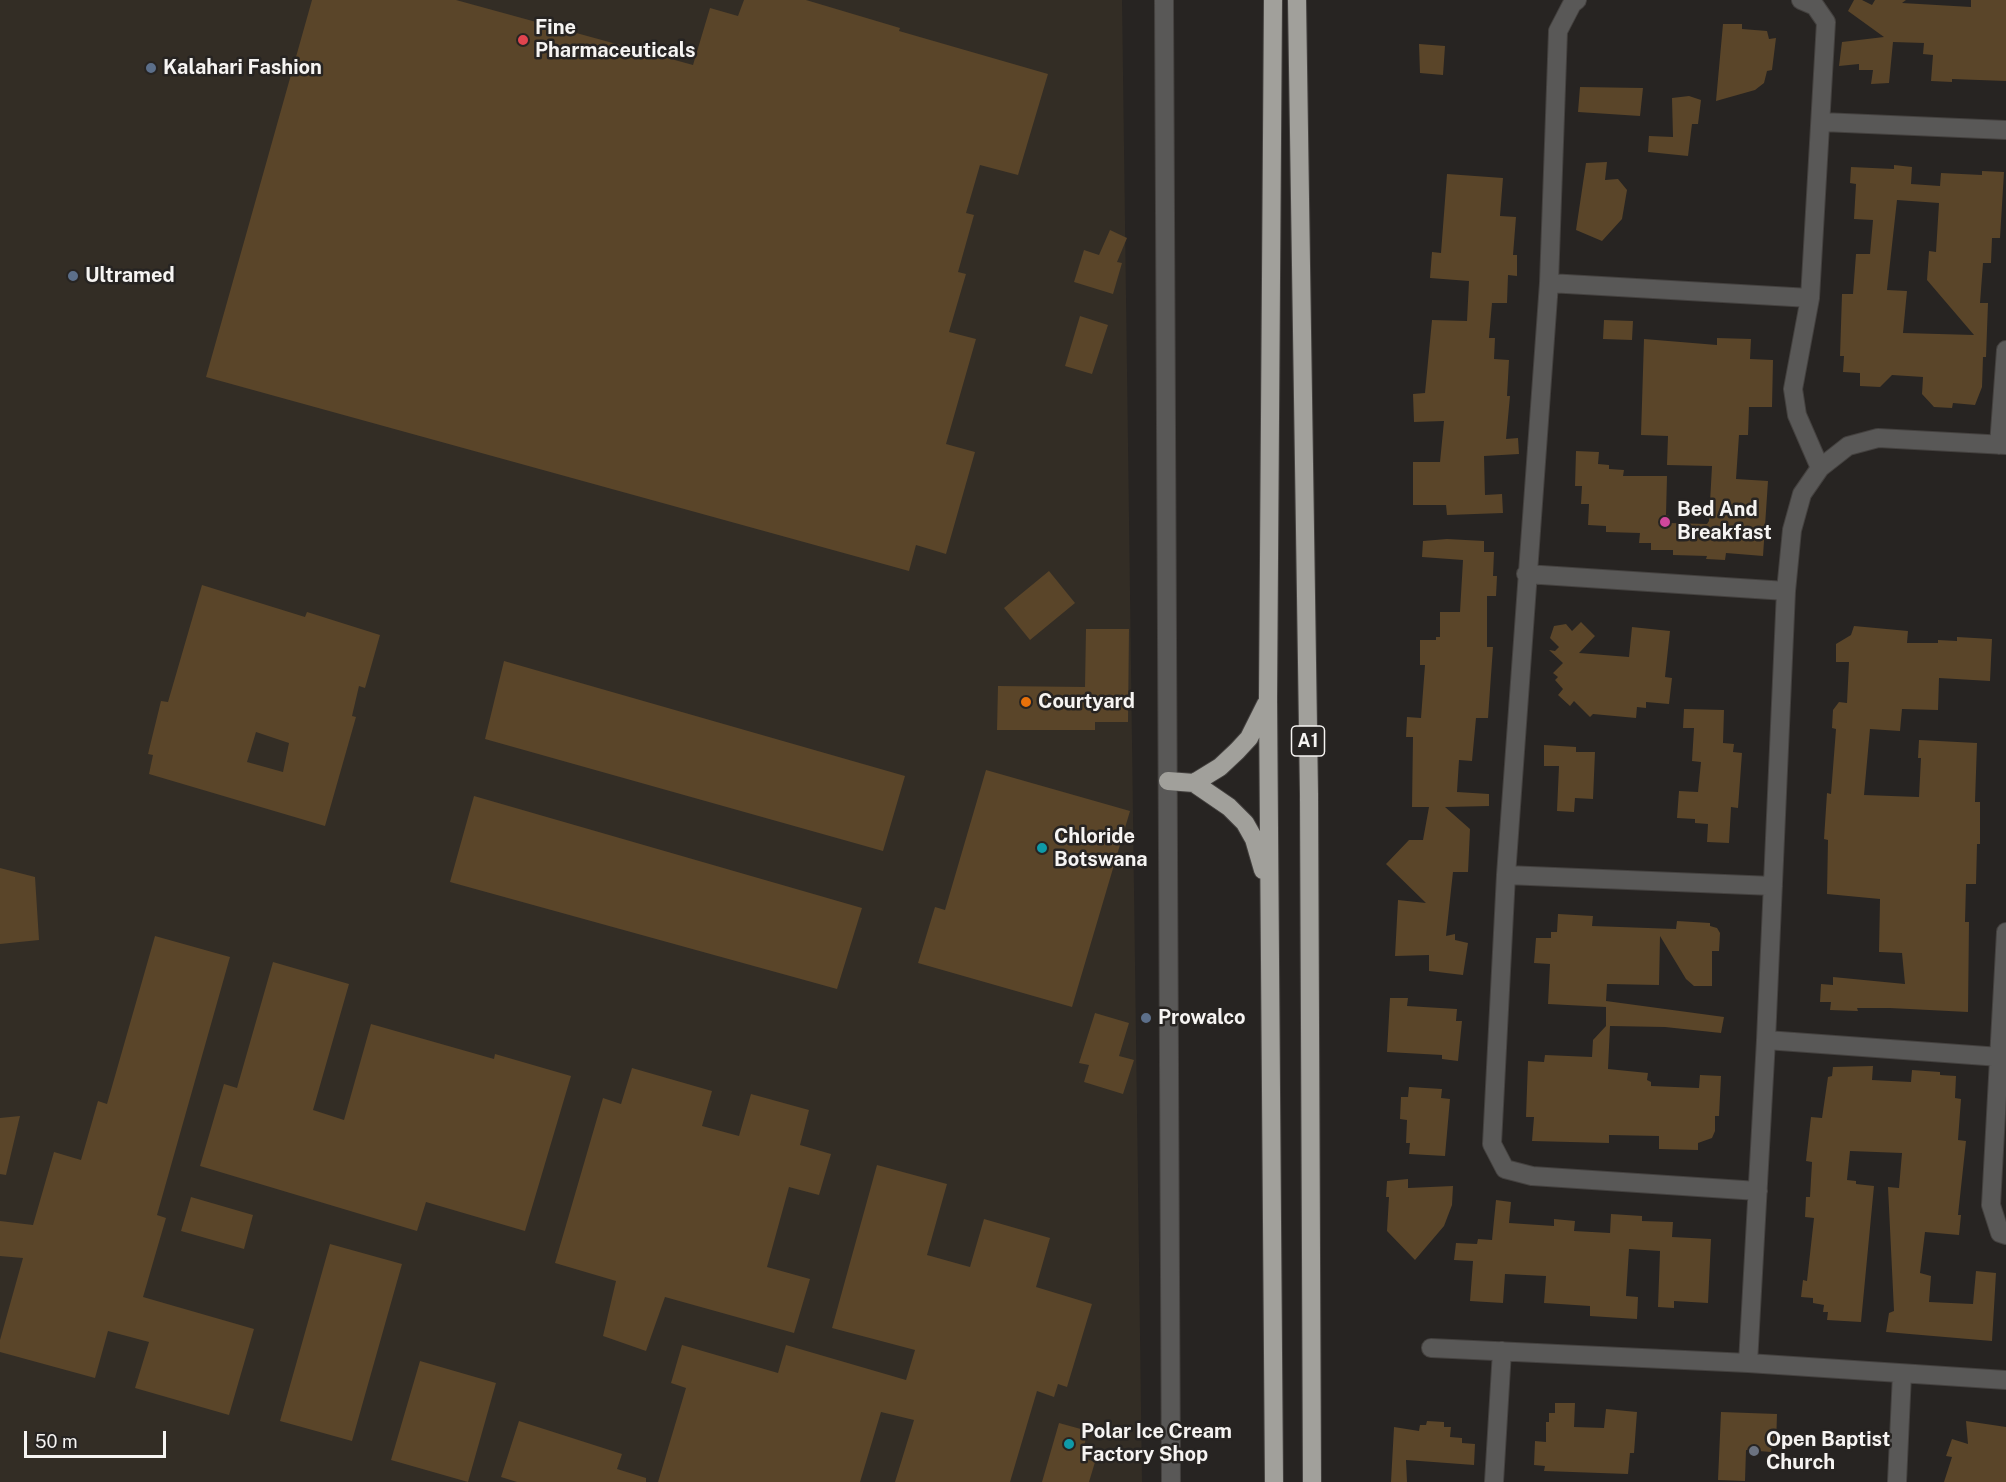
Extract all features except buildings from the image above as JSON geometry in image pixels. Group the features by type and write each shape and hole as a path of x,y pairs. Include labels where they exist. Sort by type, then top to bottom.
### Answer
{"highway":[{"name":"A1","path":"1273,0 1268,698 1274,1482"},
{"name":"A1","path":"1297,0 1309,806 1312,1482"},
{"path":"1194,783 1220,767 1249,738 1268,698"},
{"path":"1168,781 1194,783 1229,807 1245,823 1254,839 1262,864 1269,916"}],"street":[{"path":"1164,0 1171,1482"},
{"path":"1577,0 1572,4 1558,31 1549,284 1526,574 1506,875 1492,1144 1505,1168 1532,1176 1758,1191"},
{"path":"1801,0 1815,6 1826,22 1810,298 1793,389 1797,415 1820,468"},
{"path":"1822,122 2006,130"},
{"path":"1549,284 1810,298"},
{"path":"1748,1363 1766,1040 1786,591 1791,530 1802,494 1820,468 1848,446 1878,438 2003,445 2006,350"},
{"path":"1526,574 1786,591"},
{"path":"1506,875 1773,886"},
{"path":"2006,932 1991,1205 2001,1233 2006,1235"},
{"path":"1766,1040 2000,1057"},
{"path":"1431,1348 1748,1363 2006,1380"},
{"path":"1494,1482 1502,1351"},
{"path":"1897,1482 1902,1374"}],"shaded area":[{"path":"0,0 1122,0 1142,1482 0,1482"}],"place":[{"name":"Fine Pharmaceuticals","path":"523,40"},
{"name":"Kalahari Fashion","path":"151,68"},
{"name":"Ultramed","path":"73,276"},
{"name":"Bed And Breakfast","path":"1665,522"},
{"name":"Courtyard","path":"1026,702"},
{"name":"Chloride Botswana","path":"1042,848"},
{"name":"Prowalco","path":"1146,1018"},
{"name":"Polar Ice Cream Factory Shop","path":"1069,1444"},
{"name":"Open Baptist Church","path":"1754,1451"}]}
